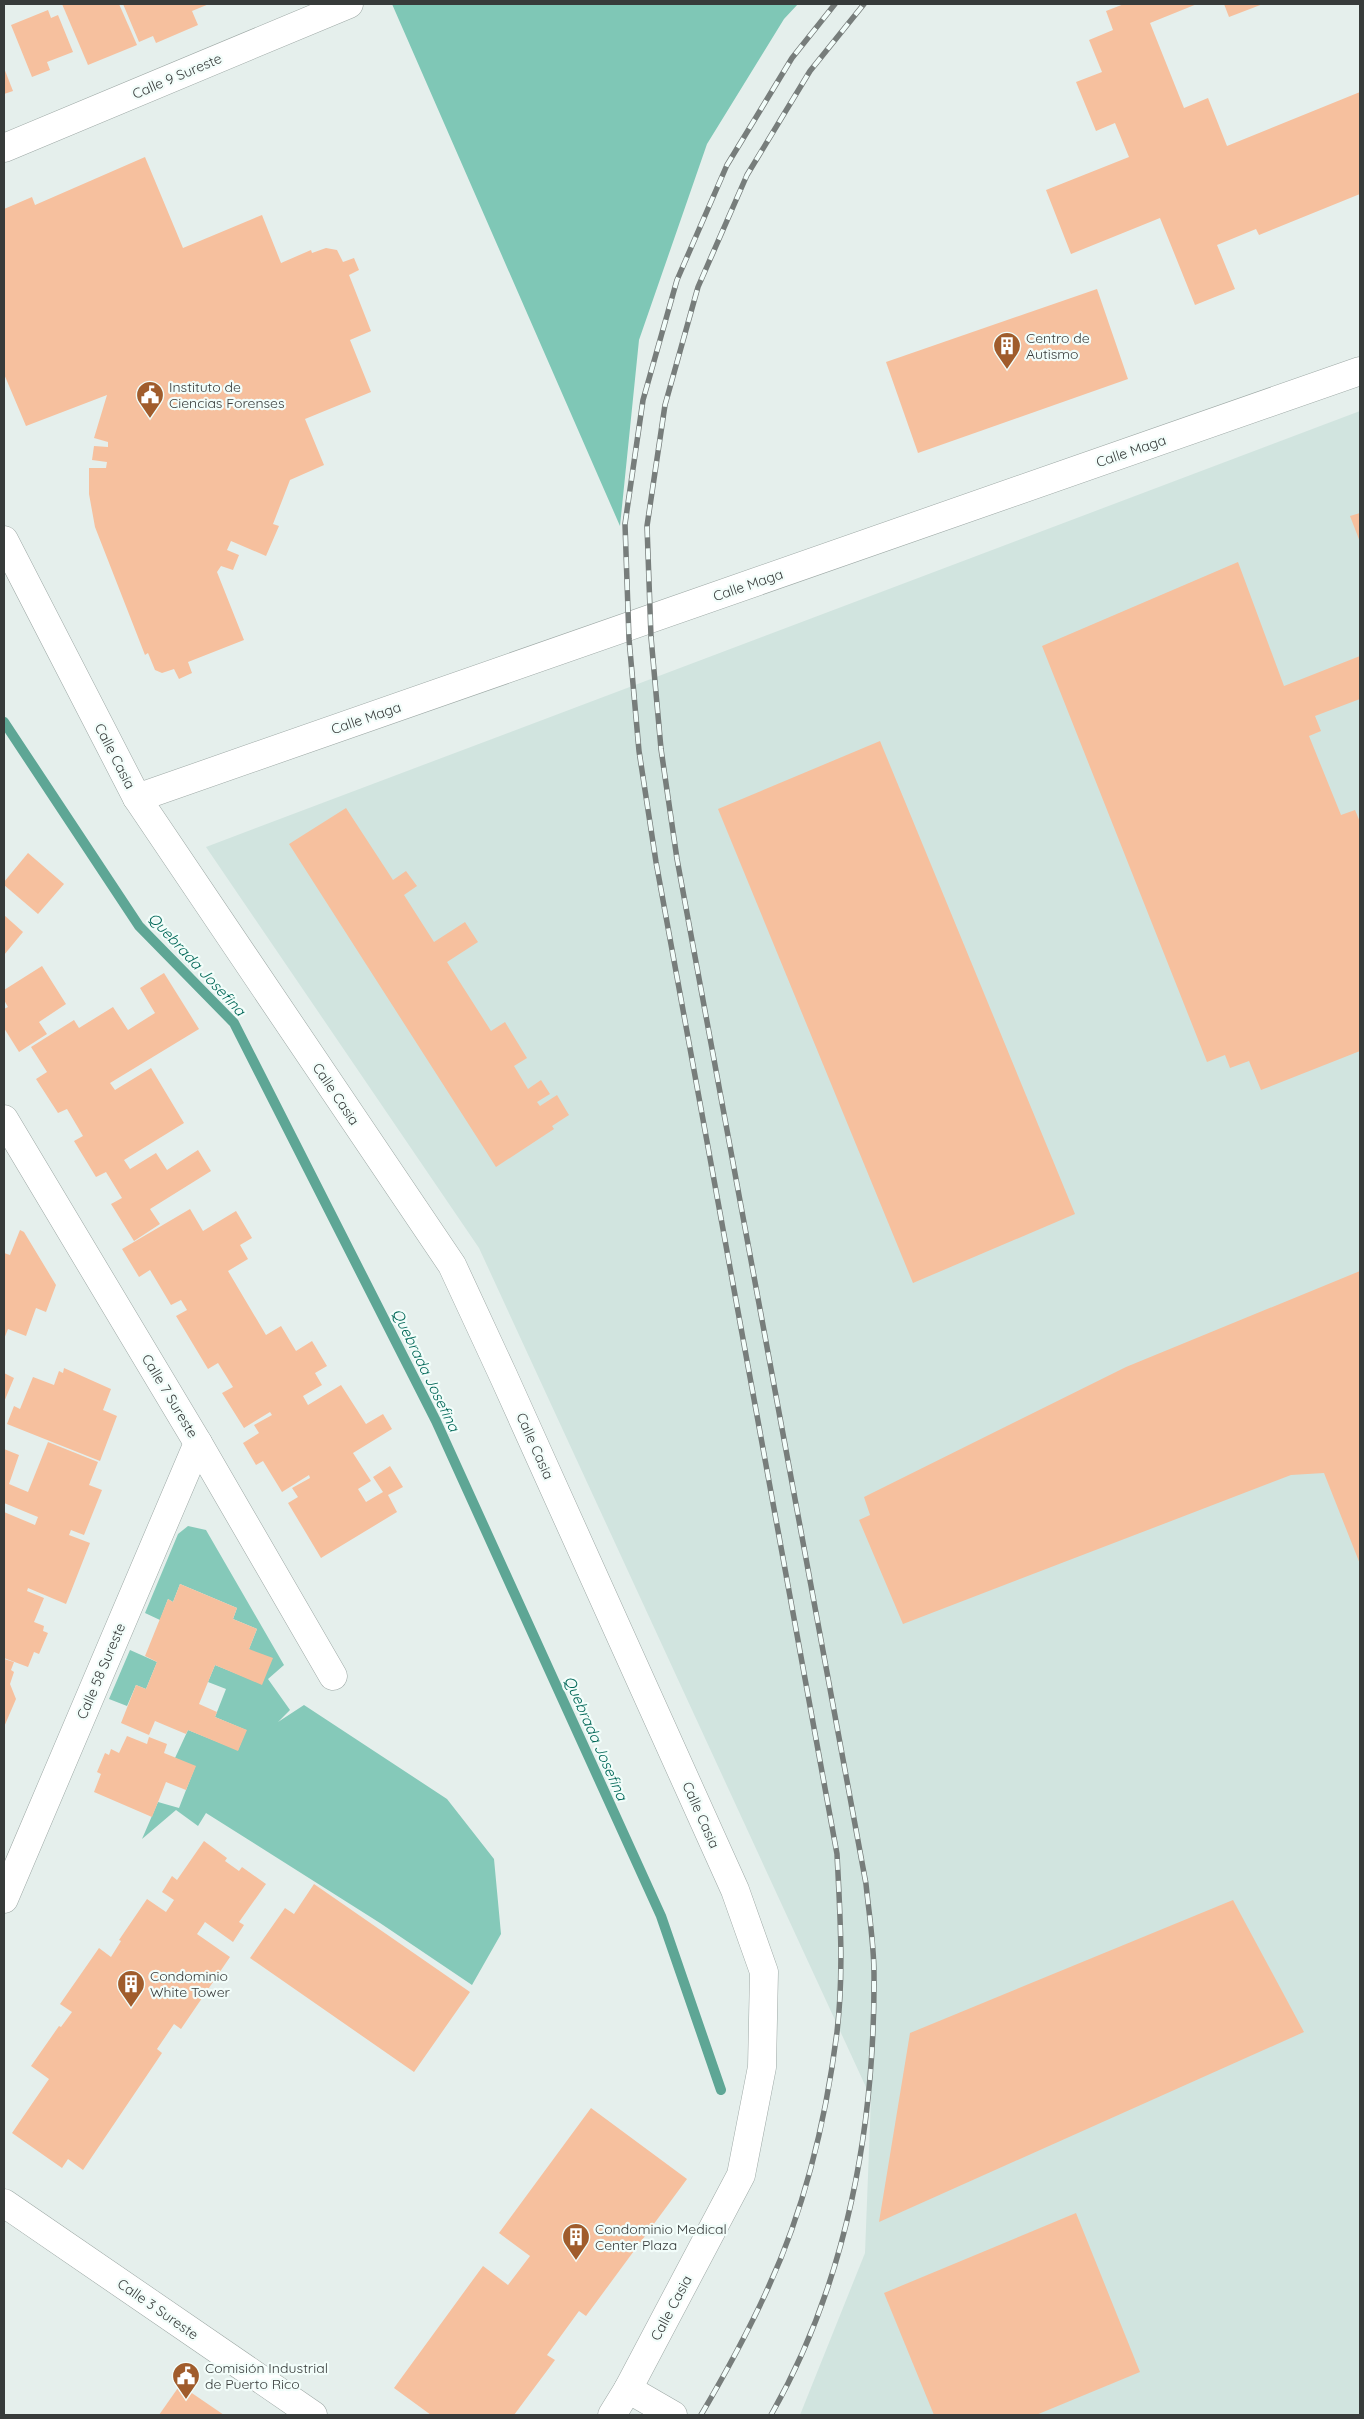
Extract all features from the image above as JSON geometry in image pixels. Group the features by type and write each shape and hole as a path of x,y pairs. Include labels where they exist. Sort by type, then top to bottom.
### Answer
{"street":[{"name":"Calle 9 Sureste","path":"4,148 350,4"},
{"name":"Calle Maga","path":"137,798 1360,372"},
{"name":"Calle Casia","path":"4,540 137,798 452,1265 504,1375 735,1890 764,1972 762,2067 741,2175 612,2415"},
{"name":"Calle 7 Sureste","path":"4,1120 198,1443 333,1676"},
{"name":"Calle 58 Sureste","path":"4,1899 198,1443"},
{"name":"Calle 3 Sureste","path":"4,2203 313,2415"},
{"path":"628,2388 673,2415"}],"shaded area":[{"path":"1360,411 1360,2415 800,2415 865,2253 871,2098 479,1248 206,847"}],"green space":[{"path":"392,4 798,4 784,19 707,144 639,340 620,526"},
{"path":"188,1526 206,1530 284,1665 268,1679 290,1710 278,1722 304,1705 447,1799 494,1859 501,1934 472,1985 380,1923 206,1813 198,1826 176,1810 142,1839 158,1802 179,1808 195,1767 175,1758 188,1730 238,1750 246,1730 215,1717 226,1689 208,1682 215,1665 262,1684 249,1649 257,1629 233,1619 237,1608 180,1584 173,1602 168,1599 160,1620 145,1613 178,1534"},
{"path":"130,1650 157,1662 146,1689 136,1685 127,1706 109,1699"}],"building":[{"path":"62,4 119,4 137,45 88,65"},
{"path":"123,4 209,4 192,11 198,25 156,43 153,36 139,42"},
{"path":"1124,4 1197,4 1150,23 1184,108 1208,98 1227,146 1360,92 1360,194 1259,235 1256,229 1217,245 1235,289 1195,305 1160,218 1071,254 1046,190 1129,157 1115,123 1096,131 1076,82 1102,72 1089,40 1113,30 1106,11"},
{"path":"1224,4 1263,4 1229,17"},
{"path":"48,10 51,18 58,15 73,52 47,62 50,70 32,77 11,25"},
{"path":"4,68 13,91 4,94"},
{"path":"145,157 183,248 262,215 281,263 311,250 312,253 326,248 337,250 343,262 354,258 359,270 349,275 371,331 350,340 371,392 305,419 324,465 290,480 273,524 279,526 266,556 231,541 227,550 239,555 233,570 221,566 217,572 244,640 188,662 192,673 179,679 174,669 162,673 155,670 148,653 145,655 95,527 89,494 89,468 106,468 107,462 92,460 94,446 108,447 108,442 94,438 107,395 26,426 4,374 4,209 32,197 35,205"},
{"name":"Centro de Autismo","path":"1097,289 1128,379 918,453 886,362"},
{"path":"1360,513 1360,542 1350,516"},
{"path":"1238,562 1284,686 1360,656 1360,699 1315,716 1321,731 1309,736 1341,815 1355,810 1360,822 1360,1051 1261,1090 1249,1061 1230,1068 1225,1055 1207,1062 1042,646"},
{"path":"880,741 1075,1214 913,1283 718,809"},
{"path":"346,808 393,880 406,871 417,886 404,895 434,942 465,922 478,942 447,962 491,1031 505,1022 527,1058 514,1066 528,1089 541,1080 550,1094 537,1102 540,1106 557,1095 569,1115 552,1126 554,1129 496,1167 289,844"},
{"path":"28,853 64,884 38,914 4,885 4,882"},
{"path":"4,915 23,932 4,955"},
{"path":"42,966 66,1004 39,1022 47,1034 19,1052 4,1028 4,1009 8,1007 4,1000 4,990"},
{"path":"164,973 199,1029 110,1083 115,1090 151,1068 184,1123 124,1160 130,1169 156,1153 167,1170 198,1150 211,1171 150,1209 160,1224 134,1241 111,1204 122,1198 106,1172 96,1177 74,1141 83,1136 67,1109 58,1113 36,1079 47,1072 31,1047 74,1020 79,1028 113,1007 128,1030 155,1013 140,988"},
{"path":"190,1209 203,1231 236,1211 252,1238 240,1245 248,1259 228,1271 266,1335 281,1326 296,1351 312,1341 327,1366 315,1373 322,1385 303,1396 308,1405 341,1385 366,1424 383,1414 392,1429 353,1453 371,1481 358,1489 366,1502 383,1492 373,1477 390,1466 403,1487 388,1495 397,1512 321,1558 288,1503 298,1497 292,1488 310,1478 309,1475 282,1492 263,1461 256,1465 243,1443 259,1433 254,1425 272,1415 270,1412 244,1428 222,1393 233,1387 218,1363 208,1369 176,1316 187,1310 181,1300 171,1305 150,1270 139,1277 122,1249"},
{"path":"20,1230 24,1232 56,1285 46,1312 36,1308 26,1336 8,1329 4,1339 4,1253 10,1255"},
{"path":"1360,1271 1360,1564 1324,1473 1291,1475 903,1624 859,1520 870,1515 864,1497 1126,1367"},
{"path":"64,1368 111,1389 103,1410 117,1416 100,1461 7,1424 14,1406 20,1409 33,1377 54,1385 59,1371 63,1373"},
{"path":"4,1373 14,1378 4,1402"},
{"path":"48,1442 98,1462 89,1485 102,1490 84,1535 71,1530 69,1535 90,1543 66,1604 28,1588 27,1591 44,1598 34,1622 44,1626 43,1631 48,1633 39,1654 34,1652 28,1667 4,1658 4,1512 35,1525 38,1517 4,1503 4,1449 19,1455 9,1484 28,1492"},
{"path":"180,1584 237,1608 233,1619 257,1629 249,1649 273,1658 262,1685 215,1665 199,1704 217,1712 215,1717 247,1730 238,1751 188,1730 186,1734 155,1721 149,1735 121,1723 136,1685 146,1689 157,1662 145,1656 168,1599 173,1602"},
{"path":"4,1659 14,1662 11,1670 14,1672 10,1684 16,1699 4,1727"},
{"path":"127,1736 147,1744 149,1737 167,1744 164,1753 196,1766 186,1790 166,1782 152,1817 94,1792 101,1774 97,1772 105,1753 109,1755 111,1749 119,1753"},
{"name":"Condominio White Tower","path":"204,1841 227,1858 225,1861 239,1871 242,1867 266,1884 239,1922 244,1925 233,1942 205,1922 197,1934 230,1957 181,2029 174,2024 157,2049 162,2053 83,2170 68,2159 62,2168 12,2133 49,2079 31,2066 59,2026 61,2027 72,2012 60,2004 99,1948 111,1957 121,1941 119,1940 147,1899 166,1912 174,1900 162,1892 172,1876 177,1880"},
{"path":"314,1884 470,1992 414,2072 250,1958 285,1908 294,1914"},
{"path":"1233,1900 1304,2032 879,2222 910,2033"},
{"name":"Condominio Medical Center Plaza","path":"591,2108 687,2179 586,2316 579,2311 547,2355 555,2360 514,2415 431,2415 394,2388 483,2266 508,2285 530,2256 499,2233"},
{"path":"1076,2213 1140,2372 1036,2415 934,2415 884,2293"},
{"name":"Comisión Industrial de Puerto Rico","path":"180,2385 224,2415 159,2415"}],"waterway":[{"name":"Quebrada Josefina","path":"4,722 139,926 234,1023 436,1421 661,1916 721,2090"}],"railway":[{"path":"701,2415 736,2353 768,2288 781,2258 803,2195 827,2097 837,2032 841,1965 840,1921 837,1854 656,862 639,751 629,639 625,524 643,400 677,280 727,165 792,58 835,4"},
{"path":"771,2415 797,2364 819,2311 837,2257 851,2202 862,2145 869,2088 873,2031 873,1952 866,1884 677,859 661,749 651,637 647,526 665,405 698,287 747,175 810,71 864,4"}],"place":[{"name":"Centro de Autismo","path":"1007,370"},
{"name":"Instituto de Ciencias Forenses","path":"150,419"},
{"name":"Condominio White Tower","path":"131,2008"},
{"name":"Condominio Medical Center Plaza","path":"576,2261"},
{"name":"Comisión Industrial de Puerto Rico","path":"186,2400"}]}
